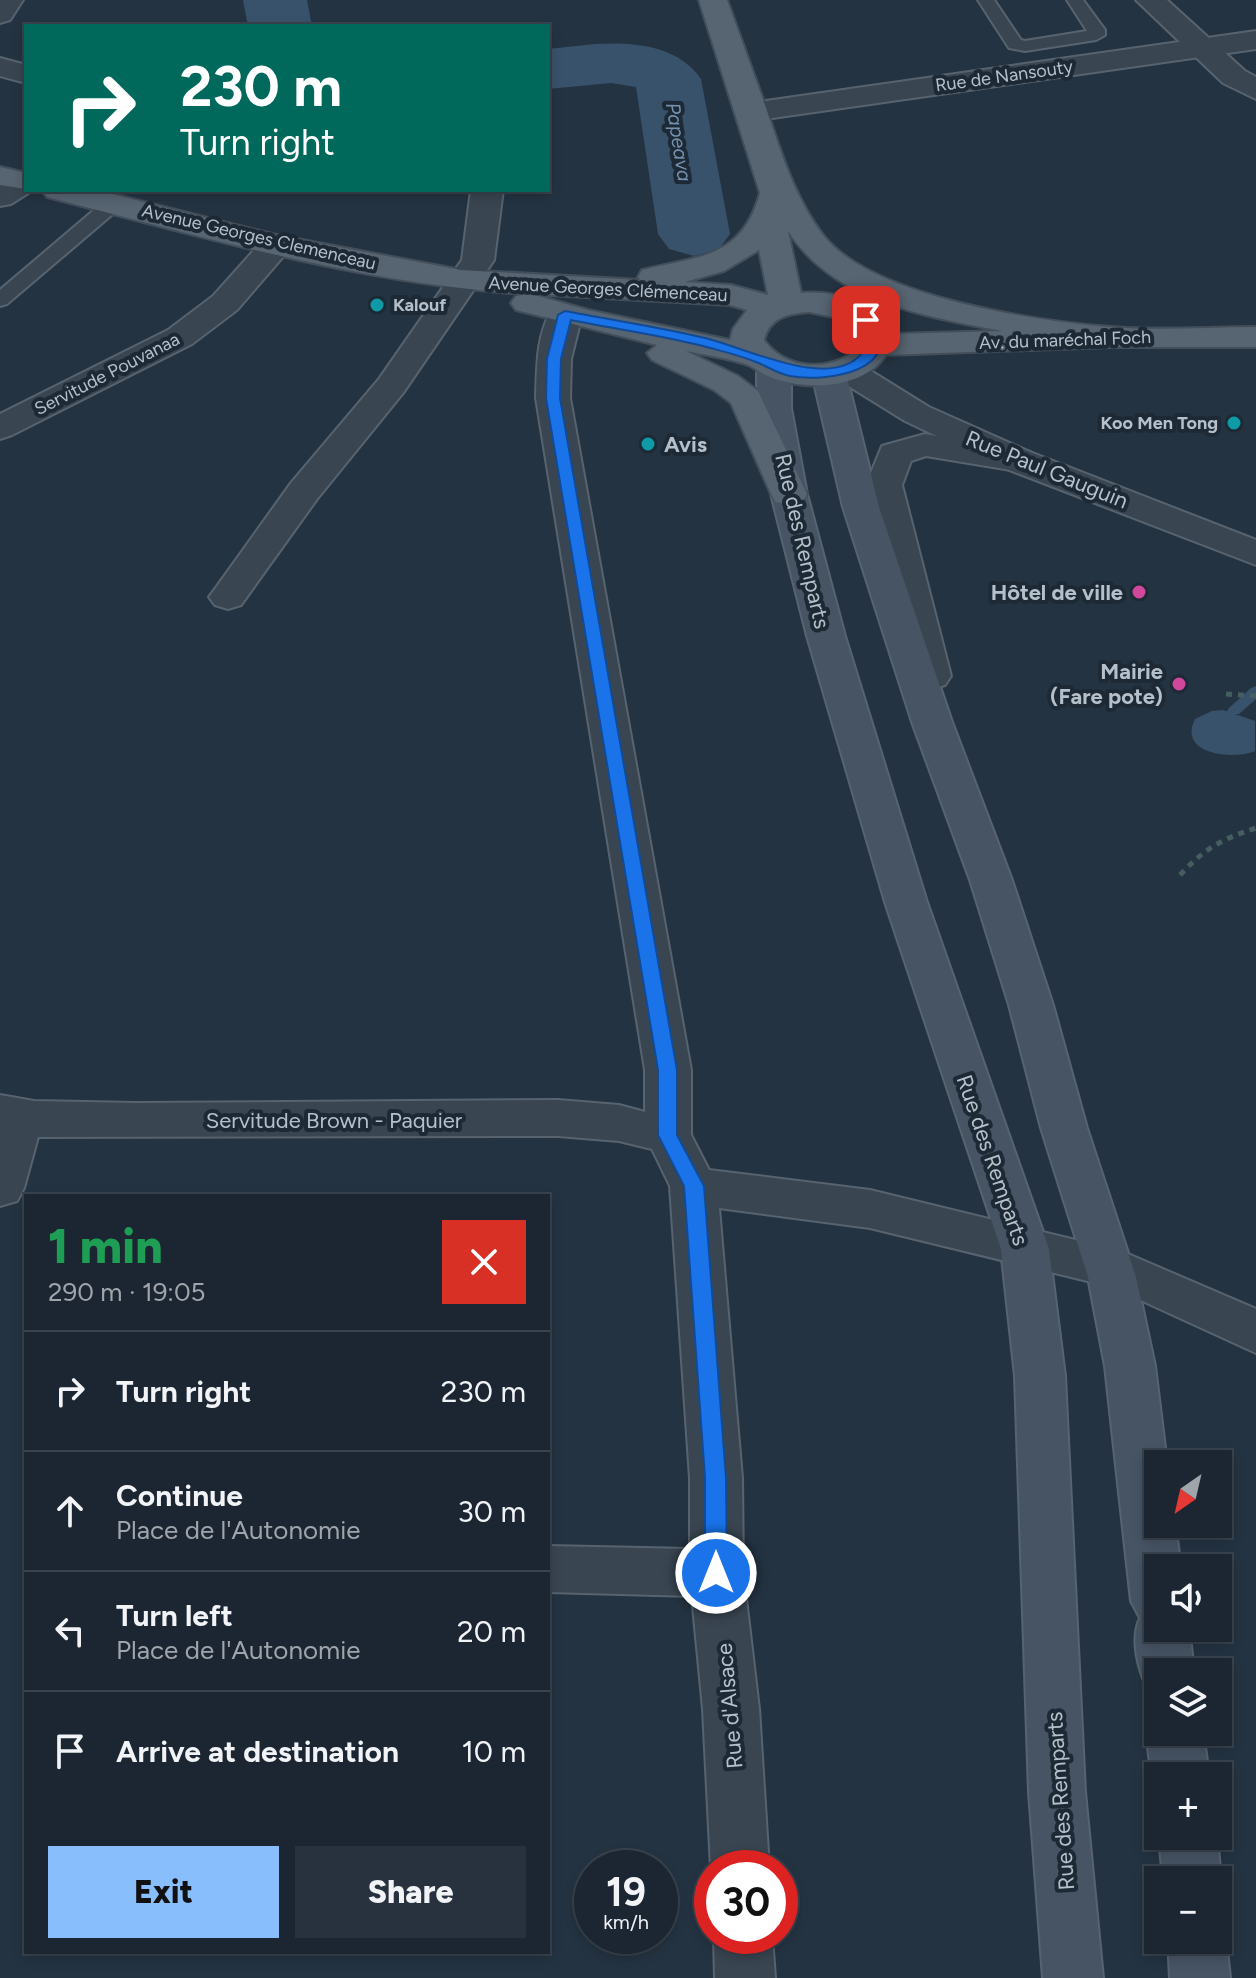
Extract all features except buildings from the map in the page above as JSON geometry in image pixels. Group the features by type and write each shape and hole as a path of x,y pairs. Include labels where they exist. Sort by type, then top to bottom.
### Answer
{"main road":[{"path":"713,0 776,193 769,219 781,306 753,321 747,340 766,362"},
{"path":"766,161 802,226 823,255 869,284 903,297 946,307 1111,337"},
{"name":"Avenue Georges Clemenceau","path":"67,192 276,245 461,280"},
{"path":"525,284 673,276 714,263 744,247 769,219"},
{"name":"Avenue Georges Clémenceau","path":"461,280 731,295 781,306 809,302 851,311 866,320 874,332 875,345"},
{"name":"Avenue Georges Clémenceau","path":"461,280 565,315 703,342 810,374 837,372"},
{"path":"565,315 697,367 746,398 789,494"},
{"name":"Av. du maréchal Foch","path":"875,345 1111,337 1256,337"},
{"path":"875,345 866,359 837,372 861,507 932,722 1013,949 1108,1268 1130,1366 1152,1554"},
{"name":"Rue des Remparts","path":"766,362 789,494 826,636 906,902 1025,1249 1040,1376 1057,1792 1073,1978"},
{"path":"1198,1954 1200,1978"}],"street":[{"path":"0,14 9,0"},
{"path":"1150,0 1234,77 1256,90"},
{"name":"Rue de Nansouty","path":"752,112 1256,40"},
{"path":"0,67 24,73"},
{"path":"228,597 304,491 391,386 461,280 478,260 487,192"},
{"name":"Servitude Pouvanaa","path":"0,428 180,337 225,303 276,245"},
{"name":"Rue d'Alsace","path":"565,315 554,359 553,398 668,1070 668,1135 694,1186 716,1478 716,1573 731,1709 739,1850"},
{"name":"Rue Paul Gauguin","path":"837,372 917,414 1017,460 1256,553"},
{"path":"960,795 884,485 895,454 925,445 1017,460"},
{"path":"0,1188 11,1115"},
{"name":"Servitude Brown - Paquier","path":"11,1115 211,1122 558,1118 619,1123 668,1135"},
{"path":"694,1186 870,1209 1108,1268 1218,1312 1256,1333"},
{"path":"550,1569 716,1573"},
{"path":"744,1954 745,1978"}],"lane":[{"path":"986,0 1010,39 1025,46 1096,35 1096,30 1075,0"},
{"path":"0,300 114,203"}],"path":[{"path":"1226,694 1256,696"},
{"path":"1180,875 1201,852 1226,838 1256,828"}],"water":[{"path":"1223,710 1255,721 1255,751 1234,755 1210,752 1194,740 1192,731 1195,719 1212,711"}],"waterway":[{"name":"Papeava","path":"275,0 280,24"},
{"name":"Papeava","path":"550,69 627,63 656,71 668,79 694,234"},
{"path":"1234,711 1256,691"}],"place":[{"name":"Kalouf","path":"377,305"},
{"name":"Koo Men Tong","path":"1234,423"},
{"name":"Avis","path":"648,444"},
{"name":"Hôtel de ville","path":"1139,592"},
{"name":"Mairie (Fare pote)","path":"1179,684"}],"route":[{"path":"716,1573 716,1478 698,1273 694,1186 668,1135 668,1070 553,398 554,359 565,315 703,342 759,358 791,372 829,374 846,370 866,359 875,345 874,332 866,320"}]}
